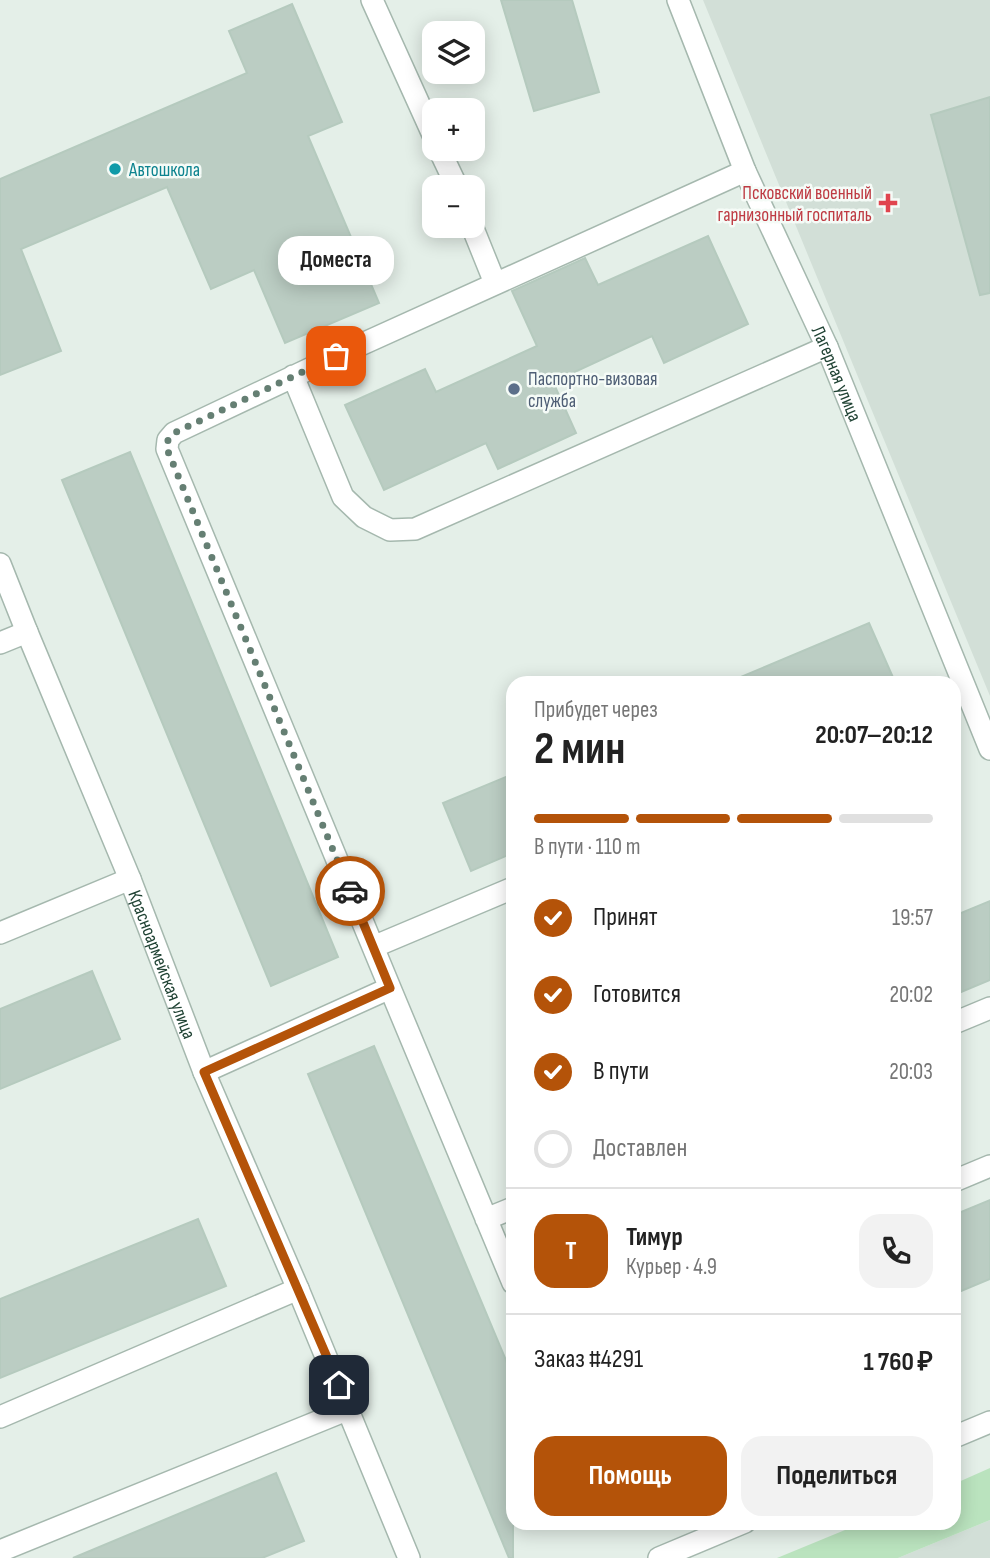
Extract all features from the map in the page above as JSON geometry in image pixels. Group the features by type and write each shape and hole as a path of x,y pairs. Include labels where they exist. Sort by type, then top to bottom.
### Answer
{"street":[{"path":"372,0 422,110"},
{"name":"Лагерная улица","path":"678,0 745,171 827,347 953,676"},
{"path":"506,1266 167,449 168,440 174,433 293,376 745,171"},
{"path":"477,238 495,283"},
{"path":"293,376 343,497 364,517 390,530 415,529 827,347"},
{"name":"Красноармейская улица","path":"0,564 130,879 204,1072 349,1409 409,1558"},
{"path":"0,643 27,632"},
{"name":"Лагерная улица","path":"961,698 990,749"},
{"path":"0,933 130,879"},
{"path":"373,947 506,891"},
{"path":"204,1072 390,988"},
{"path":"961,1020 990,1008"},
{"path":"961,1178 990,1166"},
{"path":"486,1219 506,1211"},
{"path":"0,1417 298,1289"},
{"path":"0,1551 349,1409"},
{"path":"961,1434 990,1422"},
{"path":"659,1558 726,1530"}],"shaded area":[{"name":"Псковский военный гарнизонный госпиталь","path":"703,0 990,0 990,696 870,406"},
{"path":"990,1520 990,1558 898,1558"}],"green space":[{"path":"990,1468 990,1520 898,1558 777,1558 845,1530 961,1530 961,1481"}],"building":[{"path":"501,0 572,0 599,92 534,111"},
{"path":"292,4 342,122 308,136 379,303 285,343 254,270 211,289 167,187 21,249 61,351 0,375 0,179 247,73 229,31"},
{"path":"990,97 990,293 980,295 931,115"},
{"name":"Паспортно-визовая служба","path":"708,236 748,324 664,363 652,336 553,382 576,433 498,469 486,443 384,490 345,405 425,369 436,392 537,346 512,291 585,258 598,285"},
{"path":"130,452 338,957 271,986 62,480"},
{"path":"869,623 892,676 743,676"},
{"path":"506,777 506,856 471,871 443,803"},
{"path":"990,901 990,980 961,992 961,913"},
{"path":"92,971 120,1039 0,1089 0,1009"},
{"path":"374,1046 506,1360 506,1530 513,1530 513,1558 509,1558 308,1074"},
{"path":"990,1200 990,1279 961,1291 961,1212"},
{"path":"198,1219 226,1286 0,1378 0,1299"},
{"path":"276,1473 304,1541 262,1558 73,1558"}],"way so far":[{"path":"336,356 174,433 168,440 167,449 350,891"}],"place":[{"name":"Автошкола","path":"115,169"},
{"name":"Псковский военный гарнизонный госпиталь","path":"888,203"},
{"name":"Доместа","path":"336,356"},
{"name":"Паспортно-визовая служба","path":"514,389"}],"route":[{"path":"339,1385 204,1072 390,988 350,891"}]}
